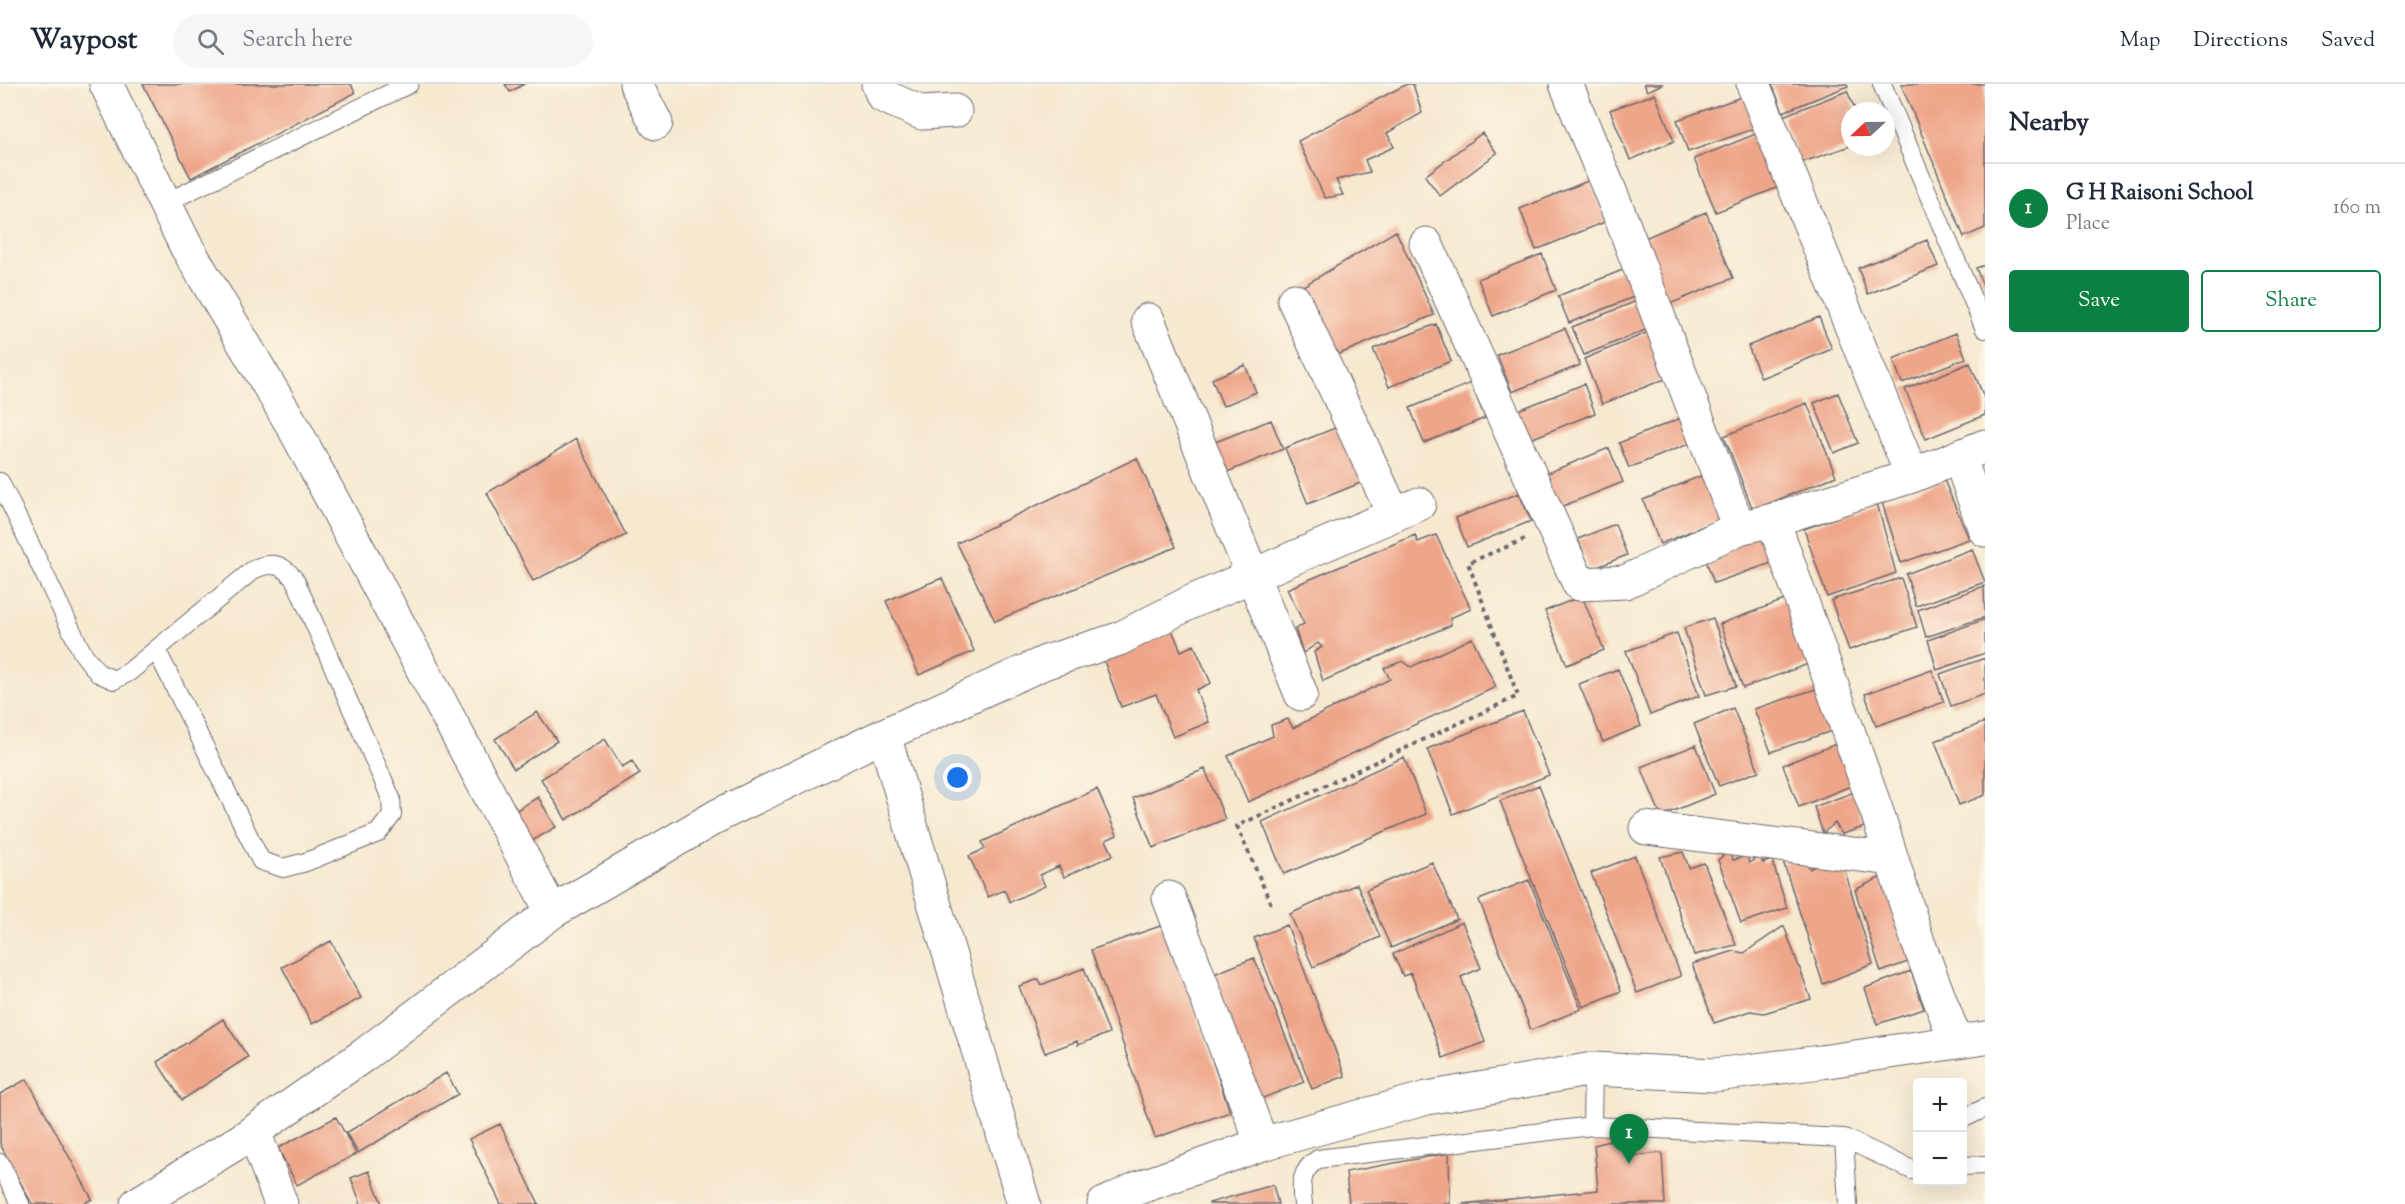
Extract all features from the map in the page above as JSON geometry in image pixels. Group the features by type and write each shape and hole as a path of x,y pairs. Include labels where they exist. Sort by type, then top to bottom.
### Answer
{"street":[{"path":"636,84 656,123"},
{"path":"878,84 883,96 922,113 955,111"},
{"path":"1566,84 1621,218 1739,528"},
{"path":"1753,84 1912,476"},
{"path":"108,85 186,246 294,428 552,912"},
{"path":"1426,244 1580,584 1625,582 1739,528 1773,520 1912,476 1972,451 1985,530"},
{"path":"137,1204 254,1131 364,1055 552,912 719,815 884,735 1046,662 1119,639 1191,602 1406,509 1294,300"},
{"path":"1148,320 1301,694"},
{"path":"1104,1204 1138,1188 1262,1144 1427,1098 1593,1069 1715,1075 1970,1040 1918,942 1878,814 1773,520"},
{"path":"884,735 1024,1204"},
{"path":"1646,828 1892,859"},
{"path":"1169,898 1262,1144"},
{"path":"254,1131 281,1204"}],"lane":[{"path":"165,204 409,84"},
{"path":"1882,84 1985,329"},
{"path":"0,482 82,651 98,673 114,680 129,672 156,649 253,570 263,565 278,564 289,571 391,798 392,815 378,833 306,861 283,868 261,861 156,649"},
{"path":"1592,1126 1593,1069"},
{"path":"1967,1117 1985,1108"},
{"path":"1303,1204 1300,1184 1307,1166 1318,1159 1592,1126 1844,1138 1913,1166"},
{"path":"1844,1138 1848,1204"},
{"path":"0,1163 20,1204"},
{"path":"1967,1166 1985,1165"}],"path":[{"path":"1271,904 1237,826 1518,696 1468,563 1553,528"}],"building":[{"path":"143,84 351,84 355,93 191,178"},
{"path":"505,84 524,84 510,92"},
{"path":"1407,84 1413,84 1422,113 1387,133 1394,147 1365,160 1370,172 1336,180 1343,195 1325,198 1298,141"},
{"path":"1644,84 1663,84 1647,91"},
{"path":"1772,84 1847,84 1848,86 1783,112"},
{"path":"1901,84 1985,84 1985,228 1964,237"},
{"path":"1847,91 1852,102 1841,102 1841,149 1800,163 1783,116"},
{"path":"1655,94 1674,141 1630,160 1610,110"},
{"path":"1744,96 1756,128 1688,152 1677,120"},
{"path":"1763,131 1784,185 1716,212 1694,159"},
{"path":"1482,133 1497,153 1440,196 1425,176"},
{"path":"1590,180 1607,221 1536,250 1520,209"},
{"path":"1706,212 1733,278 1667,305 1640,240"},
{"path":"1396,231 1434,315 1337,355 1303,286"},
{"path":"1927,240 1938,266 1868,294 1858,268"},
{"path":"1542,254 1556,290 1493,316 1478,279"},
{"path":"1985,265 1985,291 1976,268"},
{"path":"1630,267 1641,294 1569,323 1558,296"},
{"path":"1637,301 1648,329 1584,355 1572,327"},
{"path":"1819,317 1832,349 1761,378 1748,346"},
{"path":"1436,324 1451,361 1389,387 1373,349"},
{"path":"1565,328 1580,365 1512,392 1497,355"},
{"path":"1651,331 1670,377 1602,404 1584,359"},
{"path":"1956,333 1966,358 1902,383 1893,359"},
{"path":"1970,363 1985,400 1985,415 1926,439 1905,389"},
{"path":"1245,365 1256,392 1223,406 1212,379"},
{"path":"1471,383 1485,418 1424,443 1410,408"},
{"path":"1584,384 1595,413 1528,440 1516,411"},
{"path":"1838,393 1858,443 1834,453 1814,403"},
{"path":"1807,403 1836,476 1753,510 1724,436"},
{"path":"1681,418 1691,443 1629,468 1619,443"},
{"path":"1271,420 1283,449 1225,473 1213,443"},
{"path":"1340,426 1363,482 1308,504 1285,448"},
{"path":"576,439 626,535 533,581 487,493"},
{"path":"1609,448 1623,482 1558,508 1545,474"},
{"path":"1137,458 1176,547 995,621 957,543"},
{"path":"1710,472 1728,516 1660,544 1643,500"},
{"path":"1944,480 1969,539 1901,563 1882,502"},
{"path":"1519,493 1531,521 1467,547 1456,518"},
{"path":"1877,503 1896,573 1827,597 1804,529"},
{"path":"1615,524 1627,555 1590,570 1578,539"},
{"path":"1764,530 1777,561 1714,583 1703,552"},
{"path":"1415,535 1418,542 1436,535 1471,609 1450,618 1451,625 1323,681 1314,652 1322,647 1318,643 1303,653 1295,629 1304,624 1287,589"},
{"path":"1972,549 1985,582 1916,606 1906,574"},
{"path":"942,578 974,651 919,675 886,601"},
{"path":"1901,578 1917,627 1849,650 1831,600"},
{"path":"1984,586 1985,617 1926,637 1918,610"},
{"path":"1582,596 1604,650 1567,665 1545,611"},
{"path":"1787,599 1811,663 1743,688 1720,624"},
{"path":"1713,618 1736,686 1706,695 1684,628"},
{"path":"1985,619 1985,653 1937,670 1928,640"},
{"path":"1169,623 1181,651 1194,645 1211,683 1196,690 1209,722 1173,737 1156,694 1121,707 1103,658"},
{"path":"1677,633 1699,696 1650,715 1626,651"},
{"path":"1472,638 1496,687 1248,802 1228,756 1273,736 1271,725 1288,719 1293,728 1390,679 1384,668 1403,661 1411,667"},
{"path":"1985,658 1985,694 1951,706 1940,674"},
{"path":"1618,669 1641,726 1603,742 1579,684"},
{"path":"1932,670 1944,702 1876,726 1865,694"},
{"path":"1822,687 1840,728 1771,752 1754,709"},
{"path":"1733,708 1759,771 1719,786 1694,724"},
{"path":"1523,711 1549,775 1453,814 1427,749"},
{"path":"537,712 557,741 514,769 495,739"},
{"path":"1985,722 1985,795 1959,805 1935,741"},
{"path":"605,739 622,767 632,761 640,774 566,820 541,779"},
{"path":"1846,740 1863,781 1799,807 1783,765"},
{"path":"1696,745 1715,794 1661,816 1641,767"},
{"path":"1404,757 1426,814 1284,874 1262,822"},
{"path":"1205,769 1225,819 1153,848 1133,798"},
{"path":"1539,785 1621,991 1583,1007 1500,801"},
{"path":"1097,789 1117,835 1106,840 1113,855 1064,877 1059,866 1040,875 1045,886 1010,902 1004,890 988,897 969,856 985,849 982,842"},
{"path":"1854,792 1864,827 1842,834 1835,823 1823,833 1814,807"},
{"path":"538,797 556,827 532,841 515,811"},
{"path":"1729,851 1733,860 1747,856 1749,863 1760,856 1763,863 1772,860 1787,908 1741,923 1718,860"},
{"path":"1683,852 1689,868 1704,863 1736,945 1694,955 1660,857"},
{"path":"1635,856 1681,976 1637,993 1591,873"},
{"path":"1829,857 1841,858 1873,964 1823,984 1783,861 1804,858 1810,869"},
{"path":"1432,862 1457,919 1391,948 1366,890"},
{"path":"1885,875 1913,960 1881,972 1855,890"},
{"path":"1529,880 1581,1009 1531,1030 1479,900"},
{"path":"1357,884 1380,937 1313,967 1290,914"},
{"path":"1462,922 1481,968 1461,977 1485,1042 1443,1058 1411,973 1403,976 1393,954"},
{"path":"1166,924 1230,1112 1155,1138 1091,950"},
{"path":"1287,925 1345,1076 1312,1089 1254,938"},
{"path":"1784,926 1811,999 1764,1013 1750,1011 1714,1023 1692,964 1734,951 1744,953"},
{"path":"331,941 361,998 312,1024 282,967"},
{"path":"1254,958 1304,1082 1258,1100 1209,976"},
{"path":"1084,968 1109,1033 1078,1045 1077,1041 1045,1053 1019,986 1039,979 1041,985"},
{"path":"1911,971 1924,1009 1877,1024 1865,988"},
{"path":"223,1019 248,1057 182,1100 157,1062"},
{"path":"446,1073 458,1094 358,1153 346,1133"},
{"path":"27,1079 92,1199 83,1204 32,1204 0,1144 0,1094"},
{"path":"336,1117 356,1154 297,1185 278,1148"},
{"path":"500,1124 539,1204 501,1204 469,1139"},
{"path":"1628,1136 1631,1156 1662,1153 1665,1204 1461,1204 1598,1190 1594,1145"},
{"path":"1449,1153 1450,1204 1349,1204 1346,1172"},
{"path":"369,1171 382,1204 361,1204 351,1178"},
{"path":"1273,1185 1278,1204 1209,1204 1209,1203"}],"place":[{"name":"G H Raisoni School","path":"1629,1164"}]}
